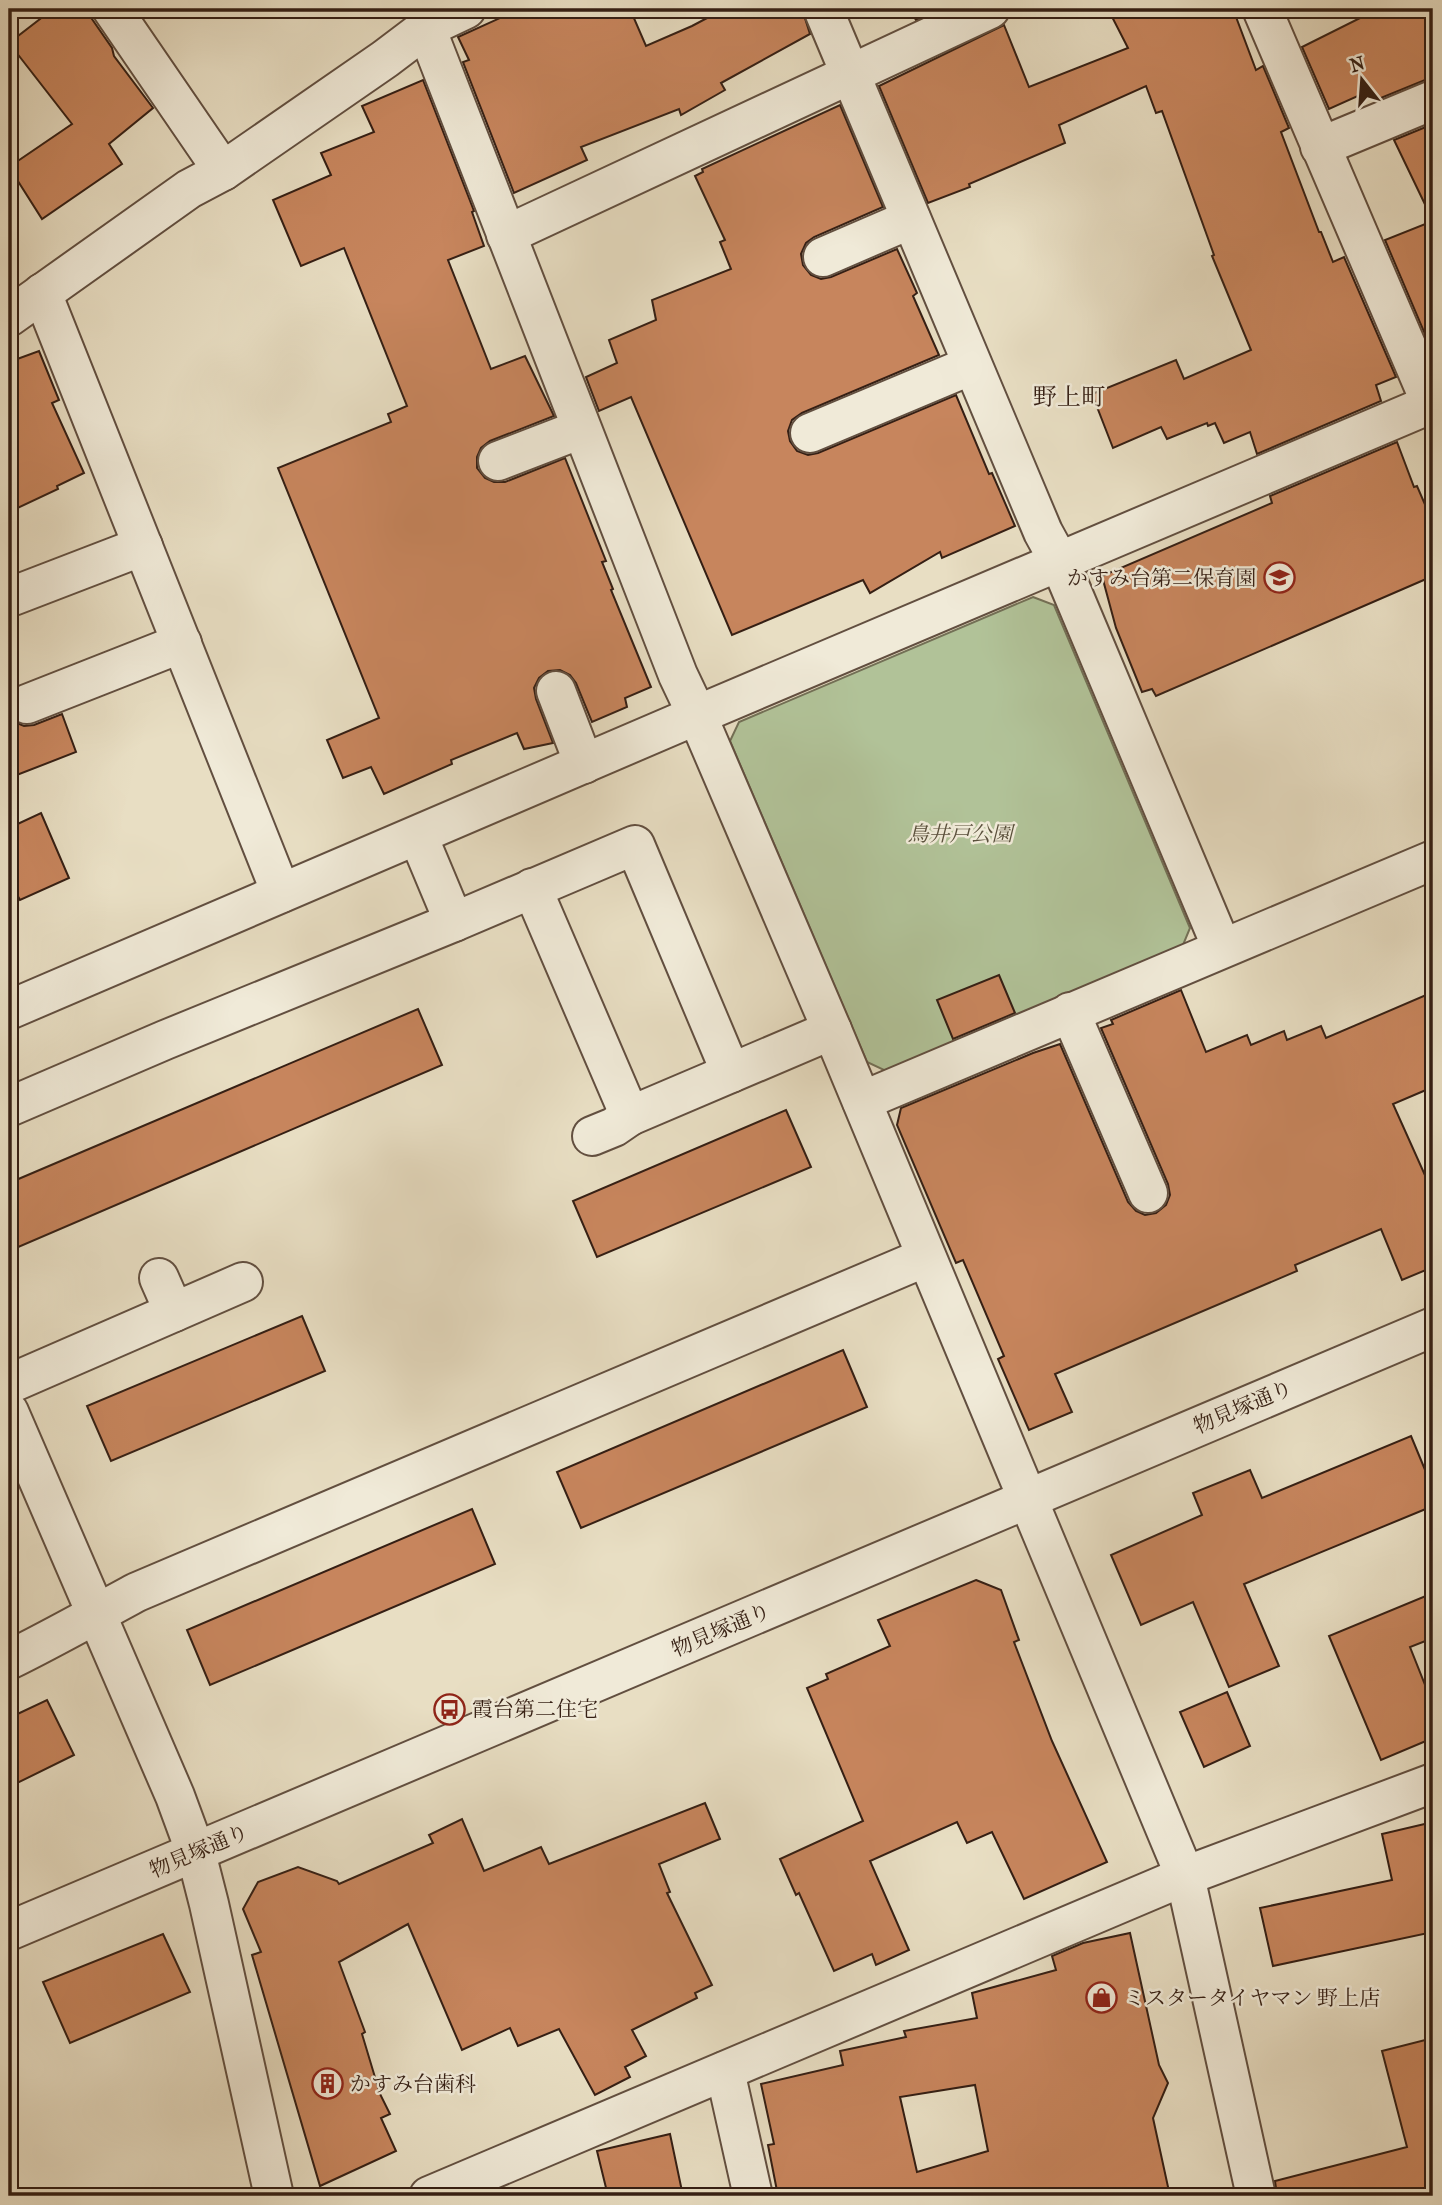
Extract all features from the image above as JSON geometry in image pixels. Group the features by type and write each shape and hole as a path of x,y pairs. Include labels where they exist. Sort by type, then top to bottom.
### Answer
{"street":[{"path":"112,9 223,171"},
{"path":"9,317 189,189 223,171 426,28 466,9"},
{"path":"823,9 852,73 972,366 1043,531 1060,563 1222,948"},
{"path":"506,235 990,9"},
{"path":"9,1010 697,715 1433,405 1262,9"},
{"path":"426,28 678,676 862,1101 1185,1876 1256,2196"},
{"path":"1320,147 1433,100"},
{"path":"823,257 911,219"},
{"path":"42,293 281,893"},
{"path":"810,432 972,366"},
{"path":"498,461 581,429"},
{"path":"13,596 143,546"},
{"path":"27,704 182,643"},
{"path":"556,691 584,764"},
{"path":"418,836 454,922"},
{"path":"9,1107 635,845 731,1073"},
{"path":"862,1101 1433,860"},
{"path":"533,888 630,1116"},
{"path":"1070,1012 1149,1194"},
{"path":"592,1136 614,1127 630,1116 832,1030"},
{"path":"9,1660 149,1587 926,1257"},
{"path":"159,1278 174,1312"},
{"path":"9,1384 243,1282"},
{"name":"物見塚通り","path":"9,1931 1433,1327"},
{"path":"9,1412 175,1796 196,1853 274,2196"},
{"path":"429,2196 1185,1876 1433,1783"},
{"path":"725,2071 752,2196"}],"green space":[{"name":"鳥井戸公園","path":"1033,597 1054,605 1190,928 1183,945 886,1071 867,1062 730,741 739,722"}],"building":[{"path":"53,9 85,9 112,48 114,56 153,108 109,144 122,164 42,219 9,167 72,124 9,43"},
{"path":"520,9 630,9 646,46 724,9 802,9 810,34 721,83 725,90 681,115 679,109 581,147 587,160 514,193 463,62 469,60 458,37"},
{"path":"909,9 939,9 916,20"},
{"path":"1108,9 1233,9 1256,70 1263,66 1289,128 1281,132 1319,232 1333,262 1344,257 1396,377 1376,385 1381,401 1257,454 1250,432 1224,443 1215,423 1208,426 1207,423 1167,439 1161,427 1113,448 1092,394 1176,360 1184,379 1251,350 1212,256 1214,255 1162,111 1156,113 1146,86 1059,125 1065,143 969,184 970,187 928,203 879,86 1004,25 1029,87 1128,48"},
{"path":"1378,9 1433,9 1433,79 1376,100 1371,90 1329,109 1302,47"},
{"path":"423,80 474,211 472,212 484,246 448,260 491,369 525,356 554,416 490,441 481,448 477,457 477,468 485,478 494,482 505,482 565,458 606,561 602,562 613,589 611,590 651,687 625,698 627,707 592,722 570,675 560,670 548,671 539,678 534,688 553,743 524,749 517,733 451,760 452,764 384,794 371,767 343,778 327,740 379,718 278,468 391,422 388,414 407,406 344,248 301,266 273,200 331,175 321,153 374,132 362,106"},
{"path":"840,105 883,207 814,237 806,243 801,254 803,265 811,275 821,279 897,249 917,293 913,296 939,355 802,413 792,420 788,431 790,441 797,451 808,455 818,453 956,395 989,474 992,473 1015,526 942,558 940,552 870,593 863,580 732,635 631,397 599,411 586,377 617,363 609,340 656,320 652,300 731,269 720,242 725,240 695,176 703,172 702,169"},
{"path":"1433,124 1433,221 1394,140"},
{"path":"1433,221 1433,353 1385,240"},
{"path":"39,351 59,400 52,403 84,473 57,486 58,489 9,512 9,362"},
{"path":"1397,442 1414,487 1417,486 1433,523 1433,576 1156,696 1152,689 1142,692 1116,628 1102,576 1272,503 1270,496"},
{"path":"62,714 76,752 9,778 9,726 17,723 24,726 34,725"},
{"path":"41,813 69,878 20,900 9,880 9,828"},
{"path":"999,975 1015,1013 953,1039 937,1000"},
{"path":"1181,990 1206,1052 1247,1035 1251,1045 1284,1031 1287,1040 1321,1026 1326,1038 1433,992 1433,1087 1393,1104 1433,1193 1433,1267 1402,1280 1381,1229 1295,1265 1297,1271 1055,1374 1072,1412 1029,1430 998,1359 1004,1356 963,1260 956,1263 897,1125 901,1108 1060,1044 1128,1202 1136,1211 1145,1215 1156,1213 1166,1205 1170,1195 1168,1184 1101,1028 1113,1024 1111,1020"},
{"path":"418,1009 442,1065 9,1251 9,1183"},
{"path":"786,1110 811,1167 597,1257 573,1201"},
{"path":"302,1316 325,1371 111,1461 87,1406"},
{"path":"843,1350 867,1407 581,1528 557,1472"},
{"path":"1411,1436 1433,1489 1433,1506 1244,1584 1279,1666 1229,1687 1193,1602 1141,1625 1111,1555 1202,1515 1193,1493 1250,1470 1262,1498"},
{"path":"472,1509 495,1564 210,1685 187,1630"},
{"path":"976,1580 1001,1590 1019,1640 1014,1642 1052,1741 1107,1862 1024,1899 992,1832 967,1843 957,1822 870,1861 909,1950 876,1965 872,1954 834,1971 799,1893 796,1895 780,1859 863,1821 807,1688 828,1679 826,1674 890,1646 878,1620"},
{"path":"1433,1593 1433,1638 1410,1647 1433,1705 1433,1738 1381,1760 1329,1636"},
{"path":"1227,1692 1250,1746 1204,1767 1180,1712"},
{"path":"47,1700 74,1755 9,1787 9,1718"},
{"path":"705,1803 720,1839 659,1864 670,1892 667,1893 712,1985 695,1993 697,1998 632,2030 646,2056 625,2067 630,2077 595,2095 559,2029 518,2046 510,2028 462,2050 408,1924 339,1962 365,2032 362,2034 380,2094 390,2114 381,2118 396,2151 320,2186 252,1955 261,1952 243,1909 258,1882 298,1867 339,1884 433,1843 429,1835 462,1819 484,1871 541,1847 549,1864"},
{"path":"1433,1822 1433,1932 1273,1966 1260,1908 1392,1880 1382,1834"},
{"path":"1130,1933 1159,2065 1168,2083 1153,2118 1170,2196 778,2196 768,2145 774,2144 761,2084 843,2065 840,2051 906,2037 904,2031 977,2018 972,1993 1056,1970 1052,1956 1083,1943","holes":["975,2085 988,2151 917,2172 900,2097"]},
{"path":"163,1934 190,1992 70,2043 43,1982"},
{"path":"1433,2038 1433,2196 1277,2196 1275,2181 1407,2147 1382,2051"},
{"path":"670,2134 683,2196 608,2196 597,2151"}],"place":[{"name":"かすみ台第二保育園","path":"1279,578"},
{"name":"霞台第二住宅","path":"449,1709"},
{"name":"ミスタータイヤマン 野上店","path":"1101,1998"},
{"name":"かすみ台歯科","path":"327,2084"}],"district":[{"name":"野上町","path":"1069,397"}]}
